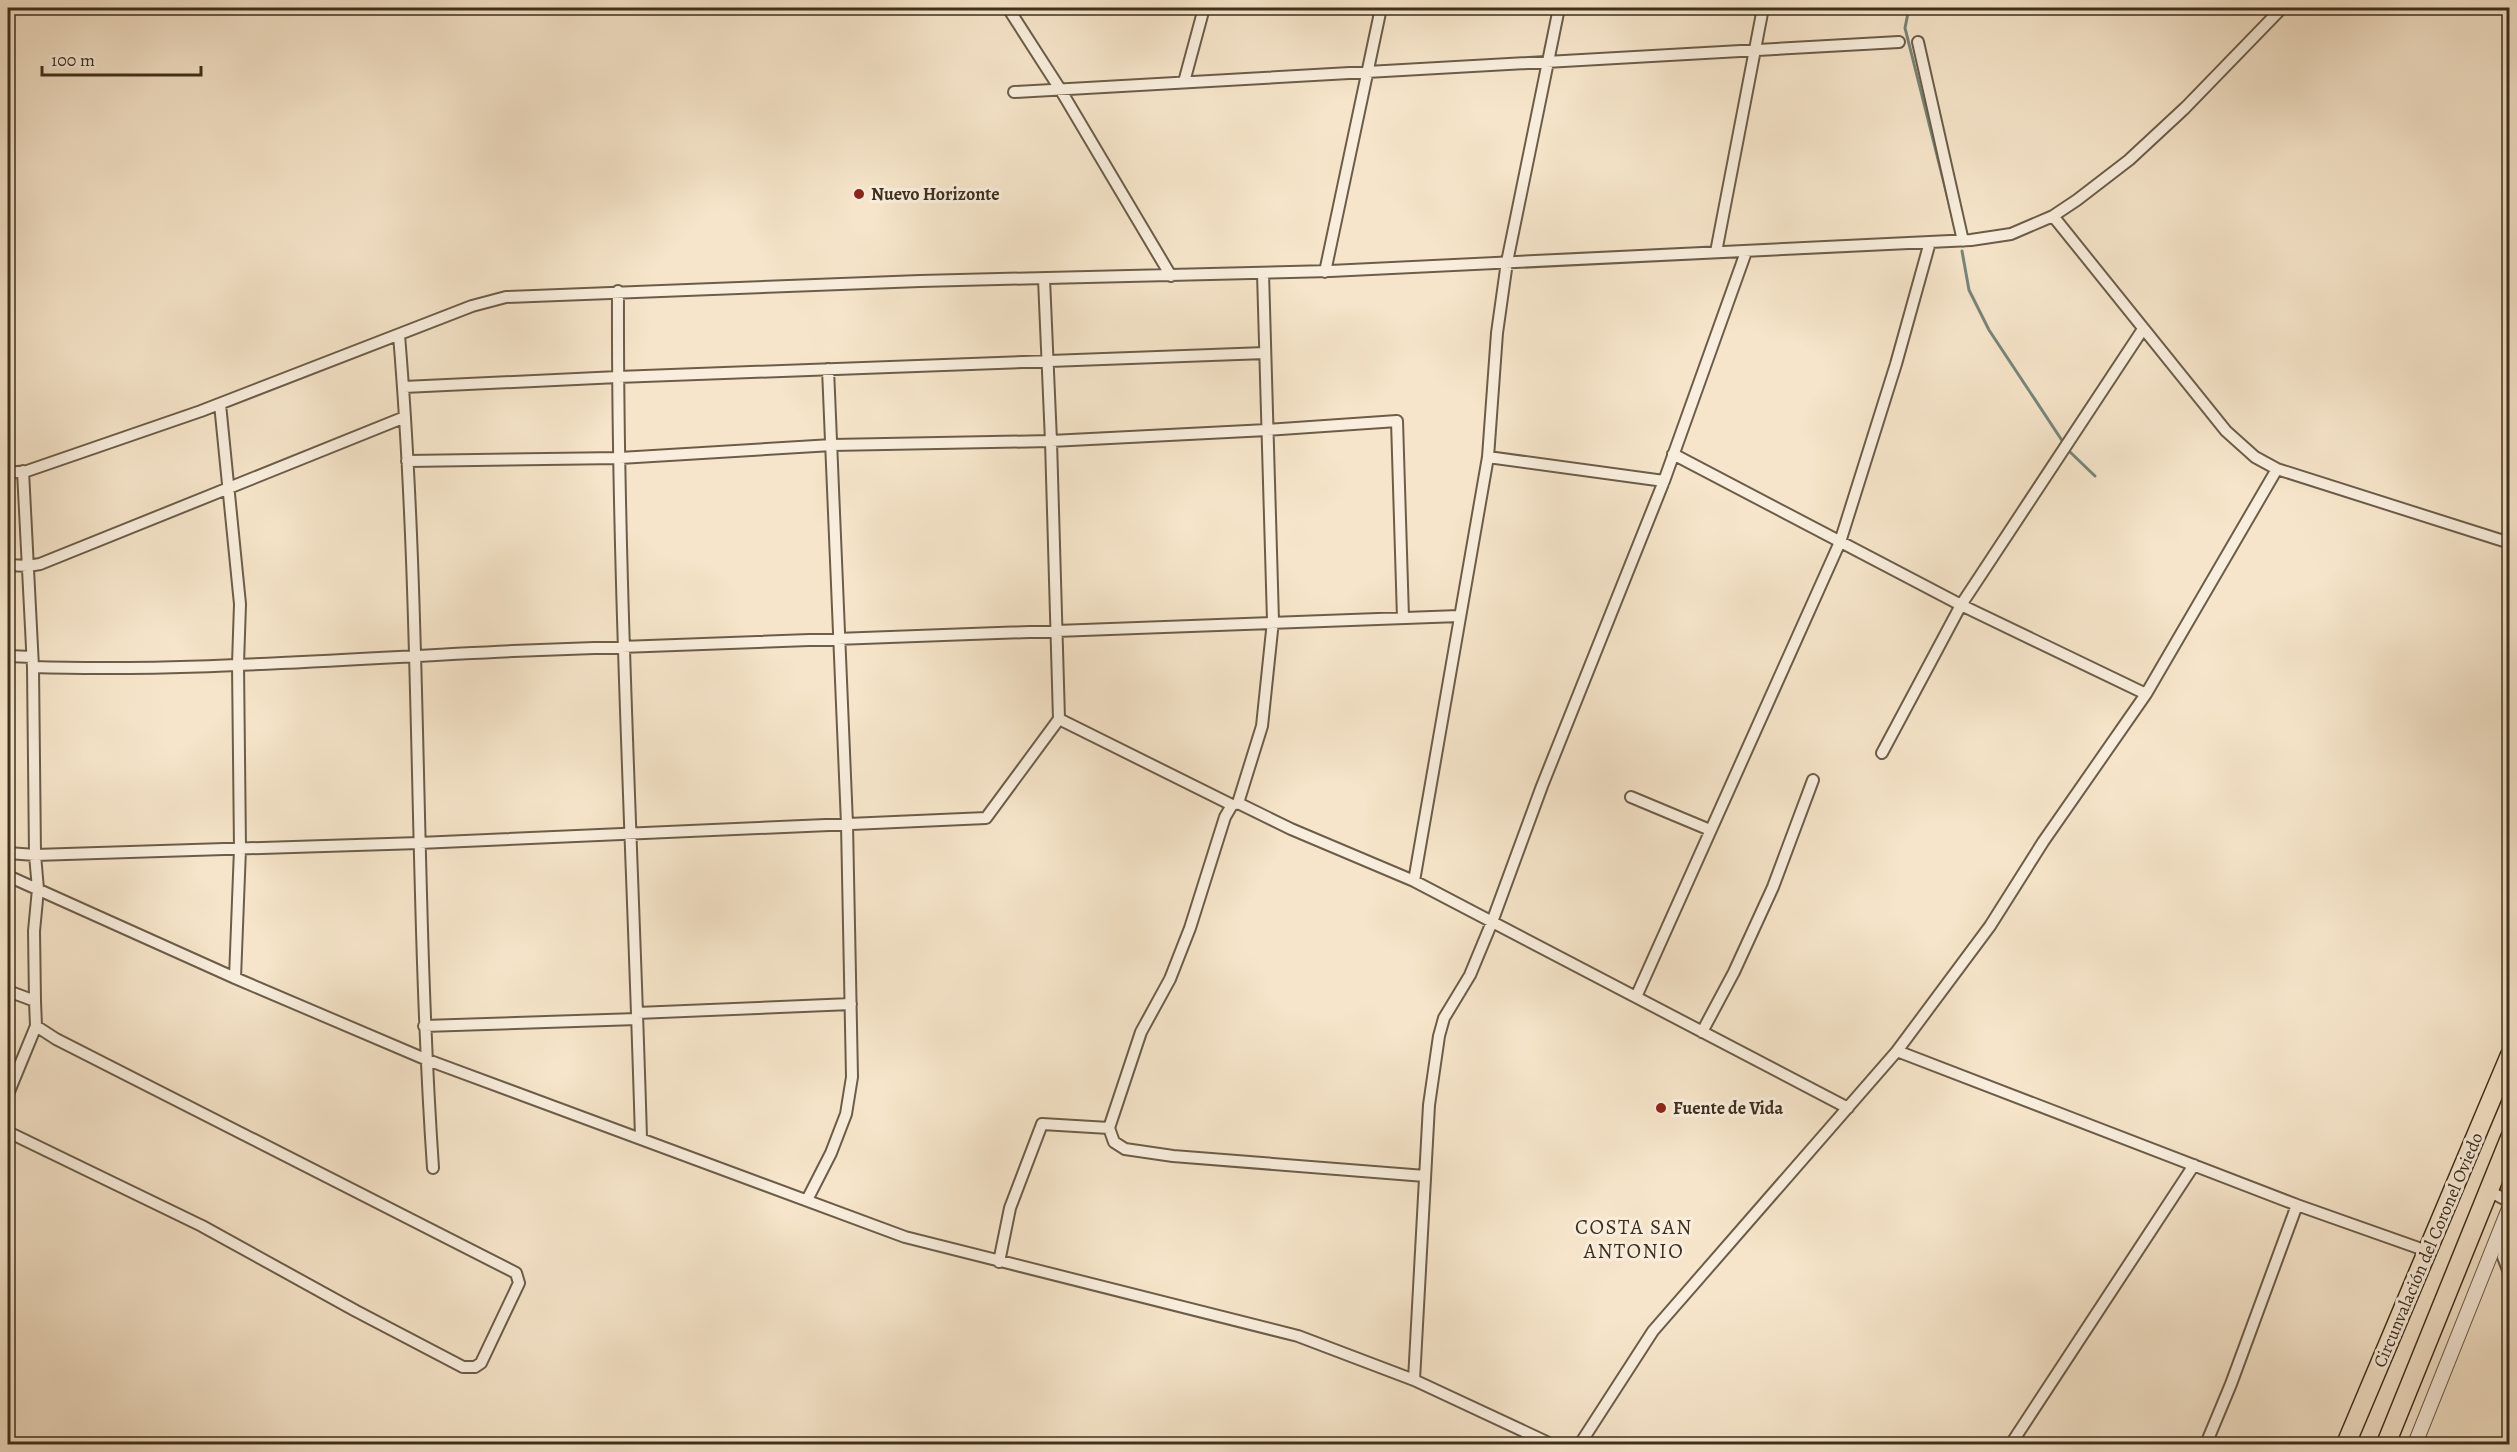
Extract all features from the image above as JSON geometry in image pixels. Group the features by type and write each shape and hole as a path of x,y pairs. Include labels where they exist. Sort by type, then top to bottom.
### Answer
{"highway":[{"name":"Circunvalación del Coronel Oviedo","path":"2346,1444 2510,1055"},
{"name":"Circunvalación del Coronel Oviedo","path":"2386,1444 2510,1138"}],"street":[{"path":"1008,8 1060,89 1171,276"},
{"path":"1184,82 1204,8"},
{"path":"1325,272 1381,8"},
{"path":"1414,881 1488,457 1497,333 1507,262 1559,8"},
{"path":"1716,252 1763,8"},
{"path":"8,473 22,471 220,404 472,306 506,297 618,291 1325,272 1963,241 2010,234 2053,216 2128,160 2185,108 2282,8"},
{"path":"1014,92 1899,42"},
{"path":"1918,42 1963,241"},
{"path":"2053,216 2226,431 2255,457 2277,469 2510,543"},
{"path":"1636,998 1840,542 1896,364 1930,242"},
{"path":"1414,1380 1429,1105 1439,1036 1444,1018 1470,975 1492,922 1542,786 1664,481 1746,252"},
{"path":"1263,273 1273,621 1262,726 1235,804 1226,817 1190,928 1170,979 1141,1032 1109,1128 1114,1142 1125,1149 1173,1156 1425,1176"},
{"path":"8,853 35,855 419,843 986,818 1059,718 1044,279"},
{"path":"618,291 624,647 641,1138"},
{"path":"1882,753 1961,604 2143,329"},
{"path":"399,334 407,461 425,1059 433,1168"},
{"path":"404,387 1265,353"},
{"path":"807,1200 831,1153 846,1114 852,1077 847,824 828,369"},
{"path":"220,404 240,604 238,664 240,849 235,978"},
{"path":"8,565 28,567 40,564 405,417"},
{"path":"407,461 620,458 832,445 1051,441 1397,421 1403,618"},
{"path":"1673,454 1961,604 2145,694"},
{"path":"1488,457 1664,481"},
{"path":"1580,1444 1653,1331 1897,1051 1990,926 2043,842 2145,694 2277,469"},
{"path":"8,1094 36,1026 34,931 38,889 35,855 33,662 22,471"},
{"path":"8,656 33,662 171,668 413,655 1273,621 1460,616"},
{"path":"1059,718 1235,804 1414,881 1848,1108"},
{"path":"1702,1032 1734,972 1773,887 1813,780"},
{"path":"1631,797 1710,830"},
{"path":"8,876 235,978 425,1059 905,1237 1298,1336 1414,1380 1551,1444"},
{"path":"8,991 35,1001"},
{"path":"424,1026 851,1004"},
{"path":"8,1132 202,1226 463,1367 475,1367 481,1363 519,1283 516,1273 56,1039 36,1026"},
{"path":"1897,1051 2297,1205 2427,1251"},
{"path":"999,1262 1010,1208 1042,1124 1109,1128"},
{"path":"2010,1444 2194,1165"},
{"path":"2415,1444 2510,1204 2489,1191"},
{"path":"2206,1444 2231,1384 2297,1205"},
{"path":"2510,1215 2503,1257 2510,1275"}],"waterway":[{"path":"1909,8 1905,28 1953,219"},
{"path":"1962,251 1969,290 1989,330 2063,442"},
{"path":"2070,452 2095,476"}],"place":[{"name":"Nuevo Horizonte","path":"859,194"},
{"name":"Fuente de Vida","path":"1661,1108"}],"district":[{"name":"COSTA SAN ANTONIO","path":"1634,1239"}]}
